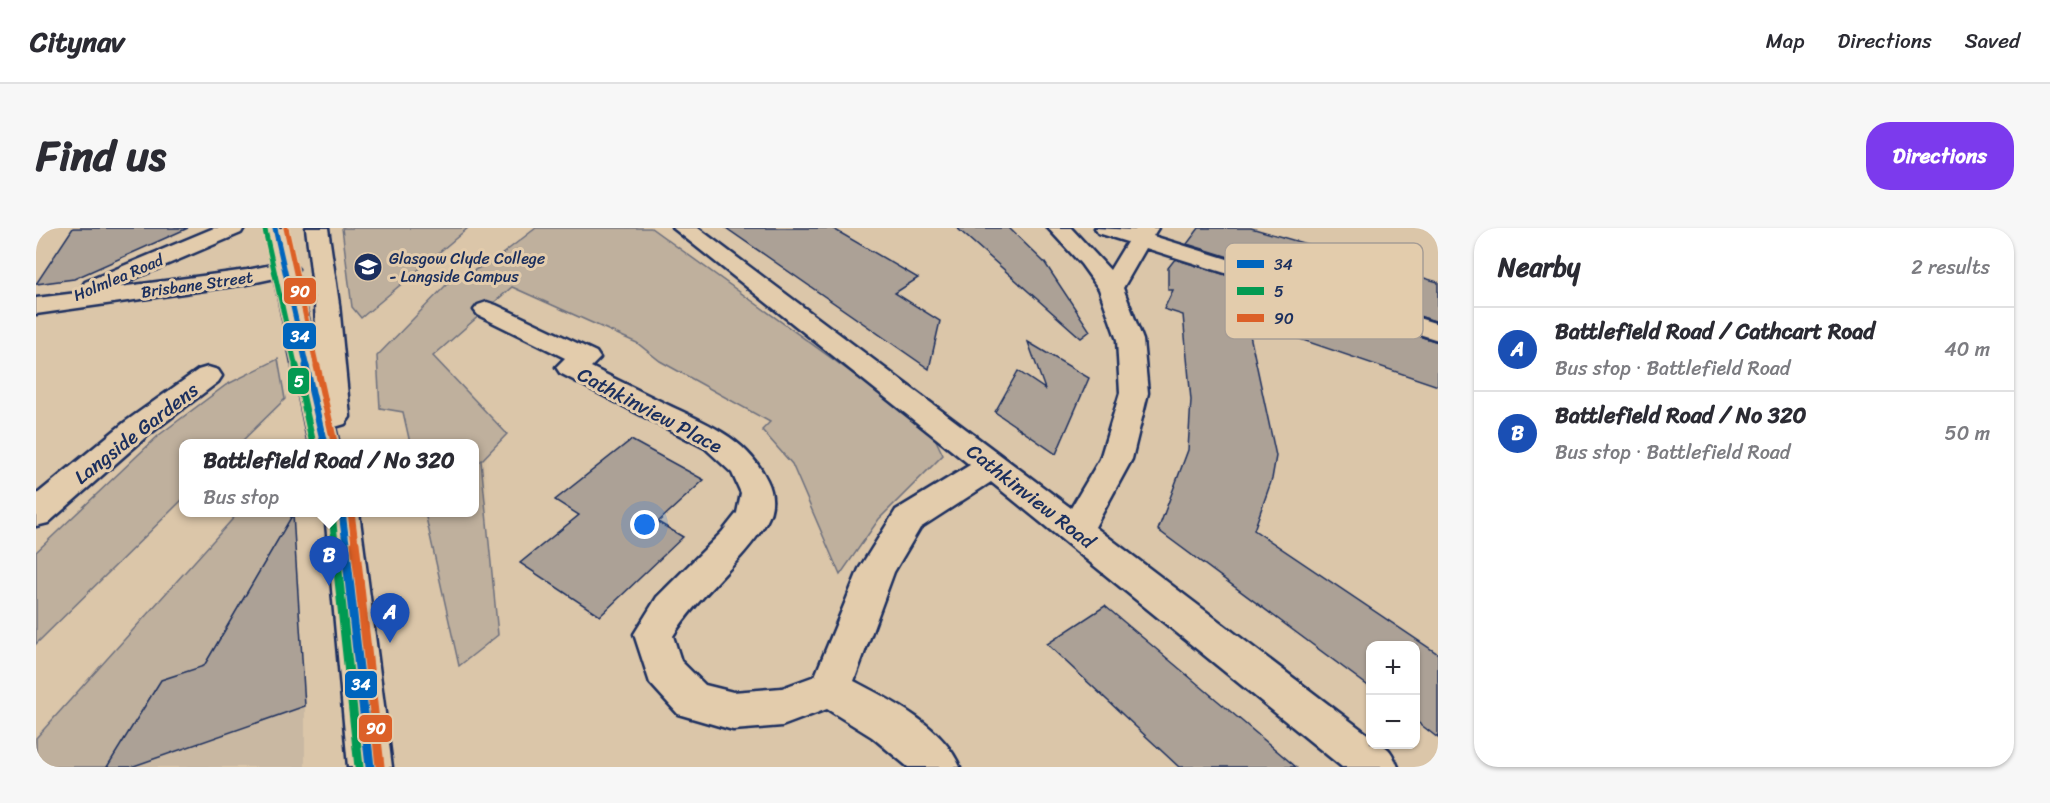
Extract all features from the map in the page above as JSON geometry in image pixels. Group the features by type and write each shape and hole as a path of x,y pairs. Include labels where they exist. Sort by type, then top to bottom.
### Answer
{"street":[{"name":"Holmlea Road","path":"42,308 233,228"},
{"path":"275,228 323,439"},
{"path":"316,228 327,304 337,439"},
{"name":"Cathkinview Road","path":"684,228 881,378 1376,767"},
{"path":"1059,228 1089,259 1111,288 1130,340 1134,393 1116,459 1075,531"},
{"path":"1106,228 1144,233 1225,260"},
{"path":"1111,288 1144,233"},
{"name":"Brisbane Street","path":"42,308 247,277 321,261"},
{"name":"Cathkinview Place","path":"487,310 586,358 570,368 716,441 744,467 758,493 753,516 734,541 670,608 653,634 664,671 693,701 733,711 782,707 830,689"},
{"path":"1423,327 1438,332"},
{"name":"Langside Gardens","path":"36,514 136,429 208,376"},
{"path":"938,767 916,743 876,714 830,689 877,569 908,519 992,466"},
{"path":"341,517 370,767"}],"shaded area":[{"path":"342,228 468,228 361,318 352,307"},
{"path":"536,228 651,228 931,430 943,455 879,519 840,575 792,464 762,430 770,422 660,361 637,343 512,287 433,356 507,434 481,461 498,635 459,666 426,517 479,517 479,439 409,439 403,412 380,408 377,356 448,283 493,261"},
{"path":"278,359 285,399 244,439 179,439 179,503 36,644 36,552 159,435 226,385"},
{"path":"234,517 293,517 293,530 282,533 204,666 107,767 36,767 36,738"},
{"path":"293,530 305,706 305,767 107,767 161,680 204,666 282,533"}],"building":[{"path":"73,228 188,228 74,279 36,284"},
{"path":"726,228 832,228 918,278 895,293 940,321 929,369"},
{"path":"957,228 1009,228 1045,263 1090,331 1081,338"},
{"path":"1199,228 1251,228 1303,243 1225,243 1225,256 1187,244"},
{"path":"1175,259 1225,275 1225,339 1251,339 1276,456 1272,479 1254,530 1419,641 1366,641 1366,684 1158,530 1188,450 1191,400 1183,315 1164,309 1173,290 1168,290 1168,268"},
{"path":"1423,278 1438,282 1438,322 1423,317"},
{"path":"1423,337 1438,342 1438,386 1300,339"},
{"path":"1028,342 1089,378 1056,454 995,412 1018,371 1045,389"},
{"path":"631,440 704,480 658,522 683,537 600,616 520,563 579,515 555,500"},
{"path":"293,517 305,706 131,767 107,767 161,680 204,666"},
{"path":"1105,606 1296,767 1179,767 1047,644"},
{"path":"1420,642 1438,654 1438,738 1420,724"}],"transit line":[{"name":"34","path":"275,228 323,439"},
{"name":"90","path":"286,228 333,439"},
{"name":"5","path":"265,230 312,439"},
{"name":"5","path":"332,517 359,767"},
{"name":"34","path":"343,517 370,767"},
{"name":"90","path":"352,517 380,766"}],"place":[{"name":"Glasgow Clyde College - Langside Campus","path":"368,267"},
{"name":"Battlefield Road / No 320","path":"329,586"},
{"name":"Battlefield Road / Cathcart Road","path":"390,643"}]}
